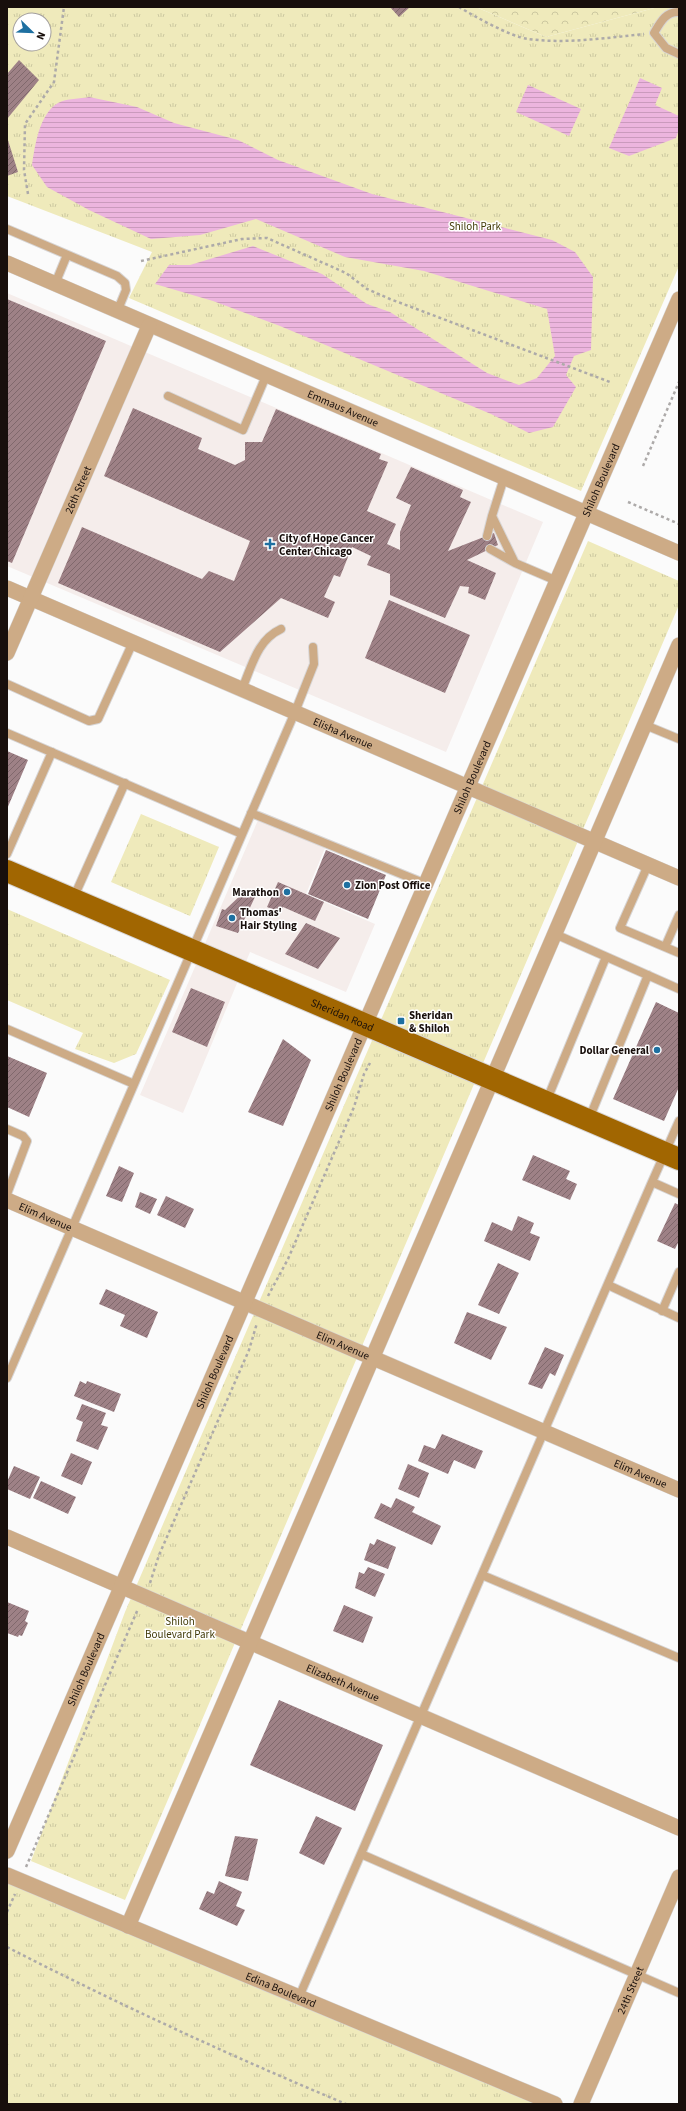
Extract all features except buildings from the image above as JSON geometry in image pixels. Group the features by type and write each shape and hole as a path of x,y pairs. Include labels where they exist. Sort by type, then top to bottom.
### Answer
{"main road":[{"name":"Sheridan Road","path":"7,871 672,1156"}],"street":[{"name":"Emmaus Avenue","path":"7,264 679,553"},
{"name":"Shiloh Boulevard","path":"7,1851 679,299"},
{"name":"26th Street","path":"8,646 31,598 149,326"},
{"name":"Elisha Avenue","path":"7,588 679,878"},
{"path":"128,1926 679,646"},
{"name":"Elim Avenue","path":"7,1200 679,1490"},
{"name":"Elizabeth Avenue","path":"7,1537 679,1828"},
{"name":"24th Street","path":"581,2104 679,1877"},
{"name":"Edina Boulevard","path":"14,1878 556,2104"}],"lane":[{"path":"679,12 674,12 664,17 654,33 666,48 679,54"},
{"path":"7,229 117,276 125,282 126,290 117,312"},
{"path":"55,284 67,255"},
{"path":"168,396 243,430 266,376"},
{"path":"487,536 504,478"},
{"path":"492,516 515,563"},
{"path":"490,549 515,563 557,581"},
{"path":"242,689 263,642 270,634 281,629"},
{"path":"7,684 89,721 98,719 133,642"},
{"path":"7,1378 9,1368 72,1228 295,712 314,664 313,647"},
{"path":"645,725 679,739"},
{"path":"7,732 242,834"},
{"path":"7,854 52,752"},
{"path":"73,899 125,784"},
{"path":"251,813 426,884"},
{"path":"648,865 620,928 679,953"},
{"path":"665,947 679,915"},
{"path":"555,934 679,989"},
{"path":"546,1102 606,957"},
{"path":"588,1120 648,975"},
{"path":"7,1029 134,1084"},
{"path":"299,1997 652,1182 672,1156 679,1121"},
{"path":"7,1129 23,1136 27,1141 7,1194"},
{"path":"652,1182 679,1194"},
{"path":"662,1311 679,1272"},
{"path":"608,1285 679,1318"},
{"path":"482,1575 679,1658"},
{"path":"361,1854 679,1993"}],"path":[{"path":"28,194 24,170 25,124 54,82 64,7"},
{"path":"458,7 485,22 527,39 591,40 654,33"},
{"path":"141,261 242,239 267,238 346,273 373,291 610,382"},
{"path":"643,466 679,382"},
{"path":"628,502 679,524"},
{"path":"7,1912 14,1878 144,1596 159,1555 249,1350 271,1288 288,1258 354,1106 364,1074 370,1063"},
{"path":"7,1948 119,2004 242,2060 346,2104"}],"shaded area":[{"path":"640,78 662,88 655,105 679,116 679,129 676,138 629,156 609,148"},
{"path":"528,85 581,109 569,136 516,112"},
{"path":"89,97 137,107 174,123 238,140 278,160 372,194 552,240 575,252 593,277 591,350 574,356 566,375 576,387 553,427 529,433 491,414 280,326 213,301 155,284 169,265 190,265 253,246 322,274 367,304 390,312 487,373 519,385 537,378 555,356 547,309 424,271 345,257 256,219 200,235 151,239 89,210 47,187 32,165 42,122 52,108 61,101"},
{"name":"City of Hope Cancer Center Chicago","path":"7,293 543,522 446,752 7,566"},
{"path":"258,820 325,848 306,894 375,924 346,992 250,952 183,1113 140,1095"}],"green space":[{"name":"Shiloh Park","path":"7,7 476,7 546,37 658,7 679,7 679,266 581,491 129,298 152,252 7,196"},
{"path":"476,7 658,7 546,37"},
{"name":"Shiloh Boulevard Park","path":"588,541 679,581 679,605 125,1900 31,1861 125,1612"},
{"path":"141,814 219,847 190,916 111,882"},
{"path":"7,909 170,980 136,1054 114,1063 75,1049 83,1033 7,1000"},
{"path":"7,1875 555,2104 7,2104"}],"place":[{"name":"City of Hope Cancer Center Chicago","path":"270,544"},
{"name":"Zion Post Office","path":"347,885"},
{"name":"Marathon","path":"287,892"},
{"name":"Thomas' Hair Styling","path":"232,918"},
{"name":"Sheridan & Shiloh","path":"401,1021"},
{"name":"Dollar General","path":"657,1050"}]}
